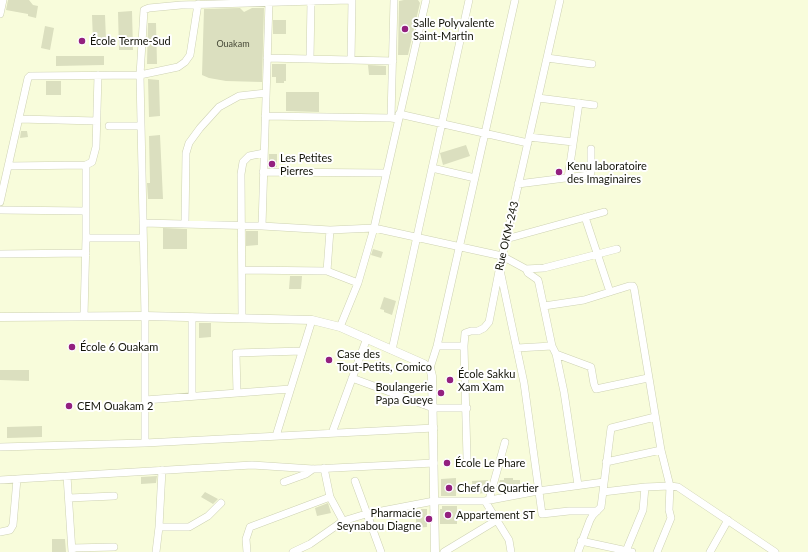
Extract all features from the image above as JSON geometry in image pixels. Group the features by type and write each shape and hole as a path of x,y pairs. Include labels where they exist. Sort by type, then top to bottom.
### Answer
{"street":[{"path":"0,14 3,0"},
{"path":"145,442 144,238 140,75 144,10 181,2 198,4 221,2 351,0 351,60"},
{"path":"394,0 393,61 396,117"},
{"path":"340,327 358,283 374,228 396,117 426,0"},
{"path":"392,350 469,0"},
{"path":"435,552 434,428 432,376 430,368 437,346 460,247 515,0"},
{"name":"Rue OKM-243","path":"467,458 464,346 465,333 478,331 484,328 489,322 502,256 560,0"},
{"path":"310,59 311,1"},
{"path":"262,226 269,2"},
{"path":"0,202 28,78 30,76 140,75 178,67 185,62 190,55 198,4"},
{"path":"267,58 393,61"},
{"path":"547,58 592,64"},
{"path":"8,166 86,165 92,162 95,155 98,75"},
{"path":"185,224 186,153 189,143 219,107 239,96 266,93"},
{"path":"538,98 594,105"},
{"path":"568,178 579,103"},
{"path":"265,116 396,117 528,140 573,142"},
{"path":"19,119 97,121"},
{"path":"109,126 141,126"},
{"path":"518,184 589,175 591,173 591,149"},
{"path":"242,318 241,174 243,162 249,156 264,153"},
{"path":"84,316 86,165"},
{"path":"432,168 475,178"},
{"path":"264,172 385,173"},
{"path":"0,210 86,211"},
{"path":"506,239 604,212"},
{"path":"585,217 610,292"},
{"path":"143,223 241,225 330,230 374,228 502,256 526,269 528,273 538,280 552,346 556,354 564,392 578,485"},
{"path":"326,271 330,230"},
{"path":"86,238 144,238"},
{"path":"526,269 544,268 617,249"},
{"path":"0,254 86,253"},
{"path":"500,266 517,348 542,514 569,511 597,511"},
{"path":"242,270 326,271 358,283"},
{"path":"544,306 584,300 629,286 633,286 634,288 655,417 670,486 669,510 671,518 656,552"},
{"path":"0,317 145,316 312,320 340,327 430,368"},
{"path":"192,317 192,396"},
{"path":"276,436 312,320"},
{"path":"332,433 367,338"},
{"path":"437,346 464,346"},
{"path":"517,348 552,346"},
{"path":"237,393 236,353 302,351"},
{"path":"556,354 591,367 596,389 648,378"},
{"path":"352,378 433,408 466,408"},
{"path":"145,400 290,389"},
{"path":"578,552 590,520 601,507 611,428 655,417"},
{"path":"0,446 145,442 434,428"},
{"path":"506,442 487,501 509,540 511,552"},
{"path":"606,462 661,450"},
{"path":"0,480 252,465 324,468 434,462"},
{"path":"284,482 306,474 313,468"},
{"path":"324,468 330,497 342,521"},
{"path":"156,552 162,470"},
{"path":"67,476 72,550 114,547"},
{"path":"0,532 10,530 13,525 17,479"},
{"path":"355,481 381,552"},
{"path":"293,552 310,544 342,521 366,514 434,502 487,501 538,491 604,482"},
{"path":"581,541 629,551 643,510 645,487"},
{"path":"603,492 645,487 678,487 728,520 770,551"},
{"path":"69,498 114,496"},
{"path":"247,552 246,539 250,527 330,497"},
{"path":"159,527 189,527 208,516 221,504"},
{"path":"444,552 497,520"},
{"path":"710,552 728,520"},
{"path":"307,552 310,544"}],"building":[{"path":"8,0 29,0 33,5 38,6 36,18 28,16 28,14 6,10"},
{"name":"Salle Polyvalente Saint-Martin","path":"418,0 420,3 408,55 398,55 399,1"},
{"path":"240,8 244,12 252,8 264,8 262,82 226,81 209,78 202,75 204,9"},
{"path":"132,11 133,50 119,50 118,12"},
{"path":"92,15 105,15 106,40 93,41"},
{"path":"273,20 286,20 286,34 273,34"},
{"path":"148,23 156,23 157,64 147,64"},
{"path":"45,26 54,28 50,50 41,48"},
{"path":"56,56 104,56 104,65 56,66"},
{"path":"272,64 286,64 286,81 284,81 284,83 276,83 276,77 272,77"},
{"path":"368,65 386,66 386,75 369,75"},
{"path":"148,79 159,80 160,116 149,117"},
{"path":"46,81 61,81 61,95 46,95"},
{"path":"286,92 319,92 319,112 286,111"},
{"path":"21,131 27,131 28,137 20,138"},
{"path":"160,135 163,199 148,199 147,183 150,183 149,136"},
{"path":"466,145 470,156 443,165 440,153"},
{"name":"Les Petites Pierres","path":"269,154 277,154 277,167 269,167"},
{"path":"163,228 187,229 187,249 163,249"},
{"path":"246,231 258,231 258,245 246,246"},
{"path":"373,249 383,252 381,258 371,255"},
{"path":"290,276 302,276 301,289 289,289"},
{"path":"384,297 396,301 392,315 380,309"},
{"path":"199,323 211,323 211,337 199,338"},
{"path":"0,370 29,370 29,381 0,380"},
{"path":"42,426 42,437 7,438 7,427"},
{"path":"157,476 156,483 141,484 141,477"},
{"name":"Chef de Quartier","path":"456,478 456,496 441,496 441,479"},
{"path":"504,478 520,480 520,489 513,490 513,487 500,487 500,490 497,490 500,480 504,480"},
{"path":"488,480 486,493 473,494 472,481"},
{"path":"205,492 218,499 213,504 201,497"},
{"path":"328,503 331,513 317,516 315,508"},
{"name":"Appartement ST","path":"442,506 457,506 457,524 440,524 440,509 442,509"},
{"path":"421,509 427,509 427,527 416,528 416,516 421,516"},
{"path":"52,539 65,539 66,552 52,552"}],"place":[{"name":"Salle Polyvalente Saint-Martin","path":"405,29"},
{"name":"École Terme-Sud","path":"82,41"},
{"name":"Les Petites Pierres","path":"272,164"},
{"name":"Kenu laboratoire des Imaginaires","path":"559,172"},
{"name":"École 6 Ouakam","path":"72,347"},
{"name":"Case des Tout-Petits, Comico","path":"329,360"},
{"name":"École Sakku Xam Xam","path":"450,380"},
{"name":"Boulangerie Papa Gueye","path":"441,393"},
{"name":"CEM Ouakam 2","path":"69,406"},
{"name":"École Le Phare","path":"447,463"},
{"name":"Chef de Quartier","path":"449,488"},
{"name":"Appartement ST","path":"448,515"},
{"name":"Pharmacie Seynabou Diagne","path":"429,519"}]}
